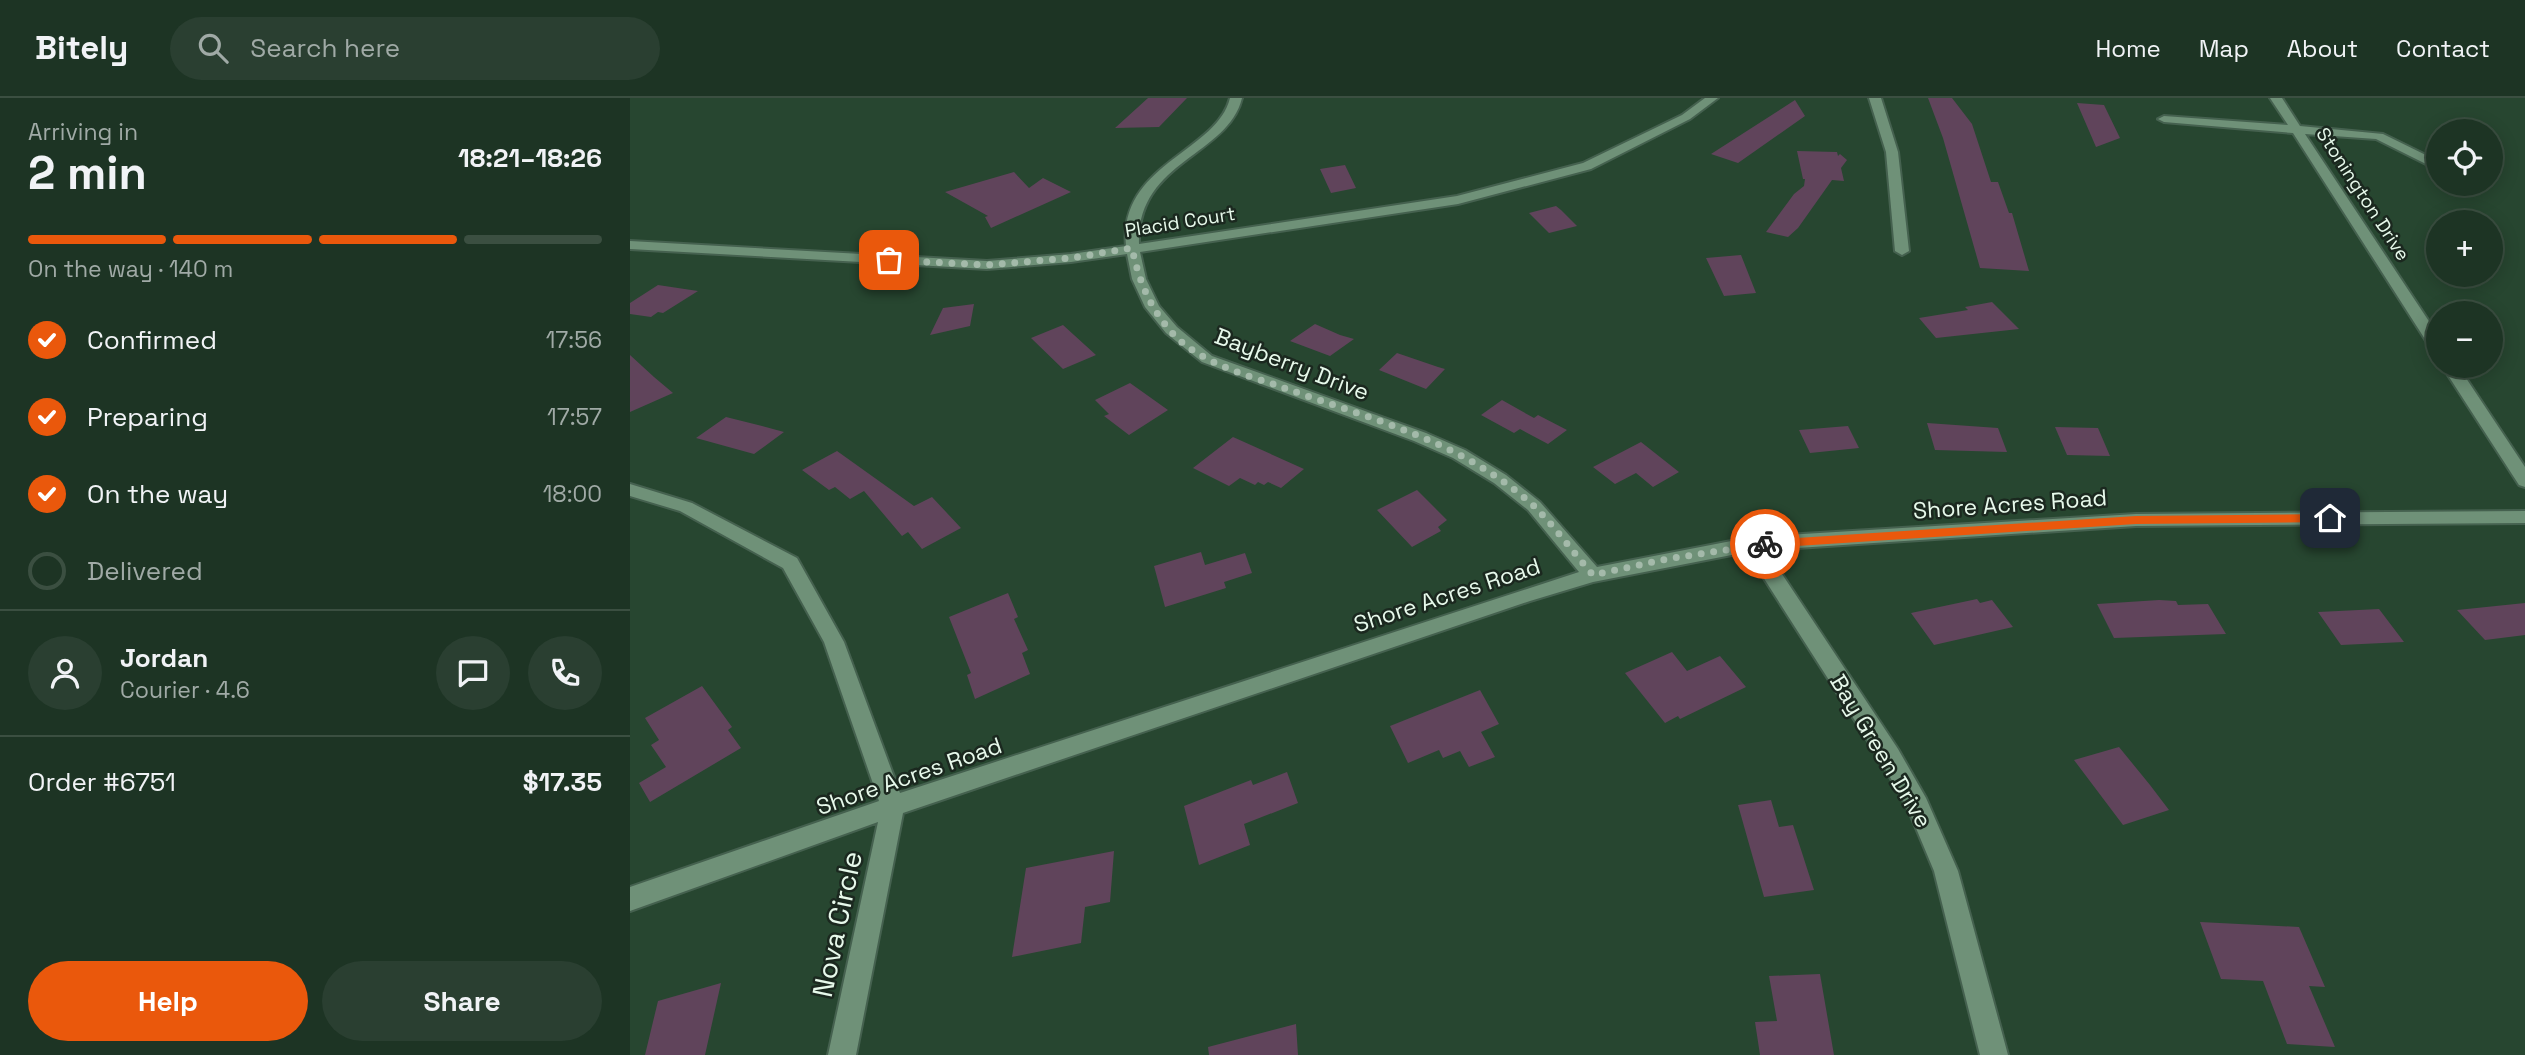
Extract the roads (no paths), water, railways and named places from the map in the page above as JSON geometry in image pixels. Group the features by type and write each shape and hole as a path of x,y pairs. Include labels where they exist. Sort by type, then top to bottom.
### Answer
{"street":[{"name":"Bayberry Drive","path":"1236,98 1234,110 1225,122 1145,191 1137,206 1132,226 1132,248 1145,294 1158,316 1178,339 1207,359 1420,437 1459,454 1500,479 1534,506 1593,575"},
{"name":"Placid Court","path":"630,244 987,265 1071,258 1471,196 1587,166 1686,117 1712,98"},
{"path":"1875,98 1883,116 1900,201 1902,251"},
{"name":"Stonington Drive","path":"2276,98 2426,329"},
{"path":"2164,119 2379,136 2426,160"},
{"path":"2458,378 2525,481"},
{"path":"630,490 686,507 790,563 834,642 893,806"},
{"name":"Shore Acres Road","path":"630,899 893,806 1525,594 1593,575 1752,544 2136,520 2525,517"},
{"name":"Bay Green Drive","path":"1752,544 1890,756 1918,805 1946,872 1994,1055"},
{"name":"Nova Circle","path":"842,1055 893,806"}]}
